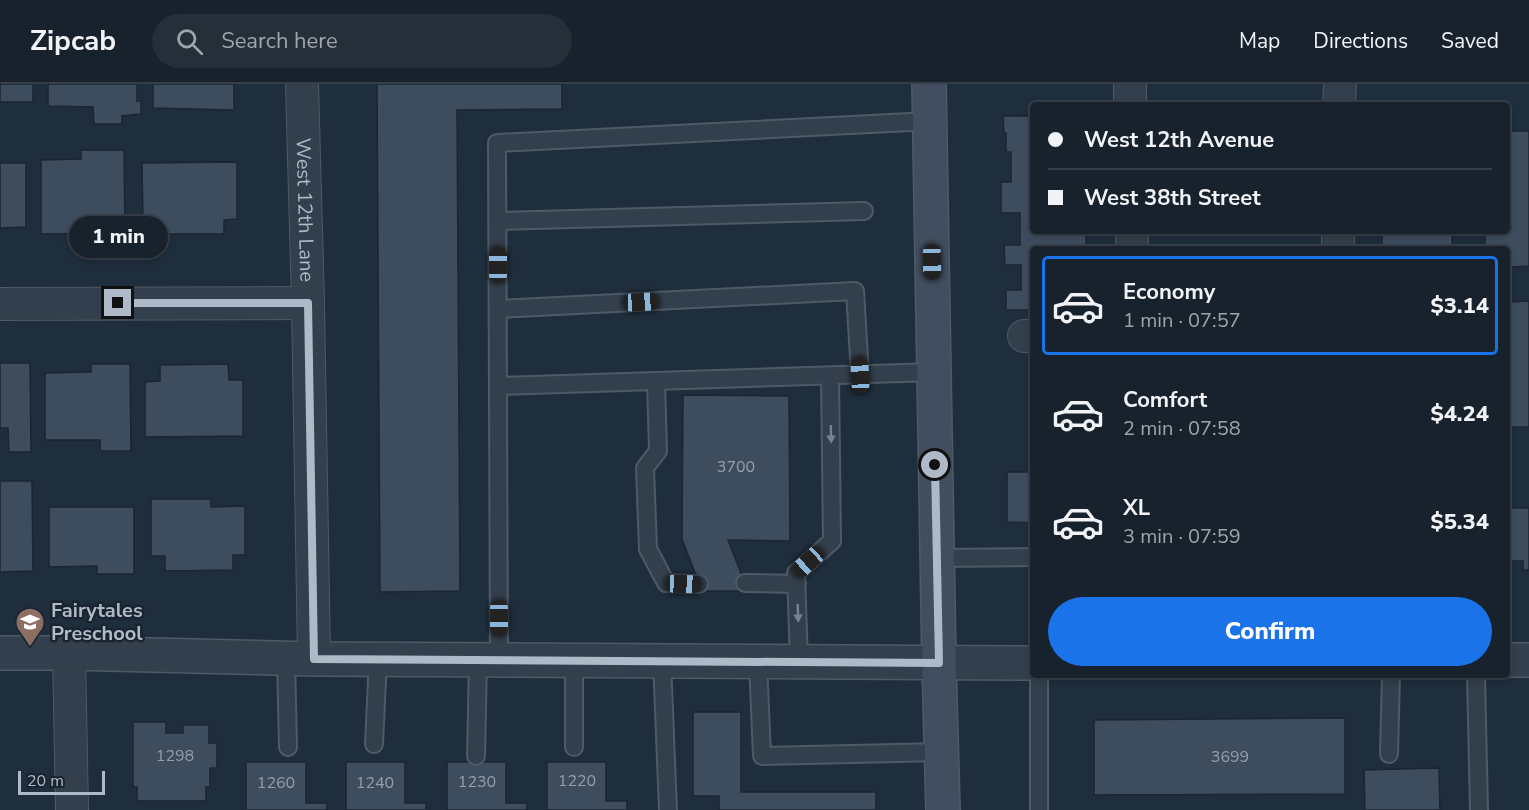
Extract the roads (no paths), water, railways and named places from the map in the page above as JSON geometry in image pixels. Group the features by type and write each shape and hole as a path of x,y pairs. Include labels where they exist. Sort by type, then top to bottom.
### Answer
{"main road":[{"path":"929,84 943,810"}],"street":[{"name":"West 12th Lane","path":"300,658 308,303 302,84"},
{"path":"1130,84 1130,102"},
{"path":"1340,84 1340,102"},
{"path":"0,304 308,303"},
{"path":"0,653 574,661 1030,663"},
{"path":"69,653 72,810"},
{"path":"1510,660 1529,660"}],"lane":[{"path":"476,756 488,660 498,386 497,143 930,121"},
{"path":"497,221 864,210"},
{"path":"498,309 855,291 860,375"},
{"path":"498,386 934,372"},
{"path":"799,662 796,573 832,541 830,376"},
{"path":"656,381 658,451 645,468 648,549 666,583 699,584"},
{"path":"937,558 1030,557"},
{"path":"745,583 797,584"},
{"path":"288,747 300,658"},
{"path":"374,744 378,659"},
{"path":"574,661 574,747"},
{"path":"662,661 668,810"},
{"path":"758,662 762,756 941,752"},
{"path":"1039,678 1039,810"},
{"path":"1389,754 1391,678"},
{"path":"1476,678 1479,810"}],"place":[{"name":"Fairytales Preschool","path":"30,648"}]}
